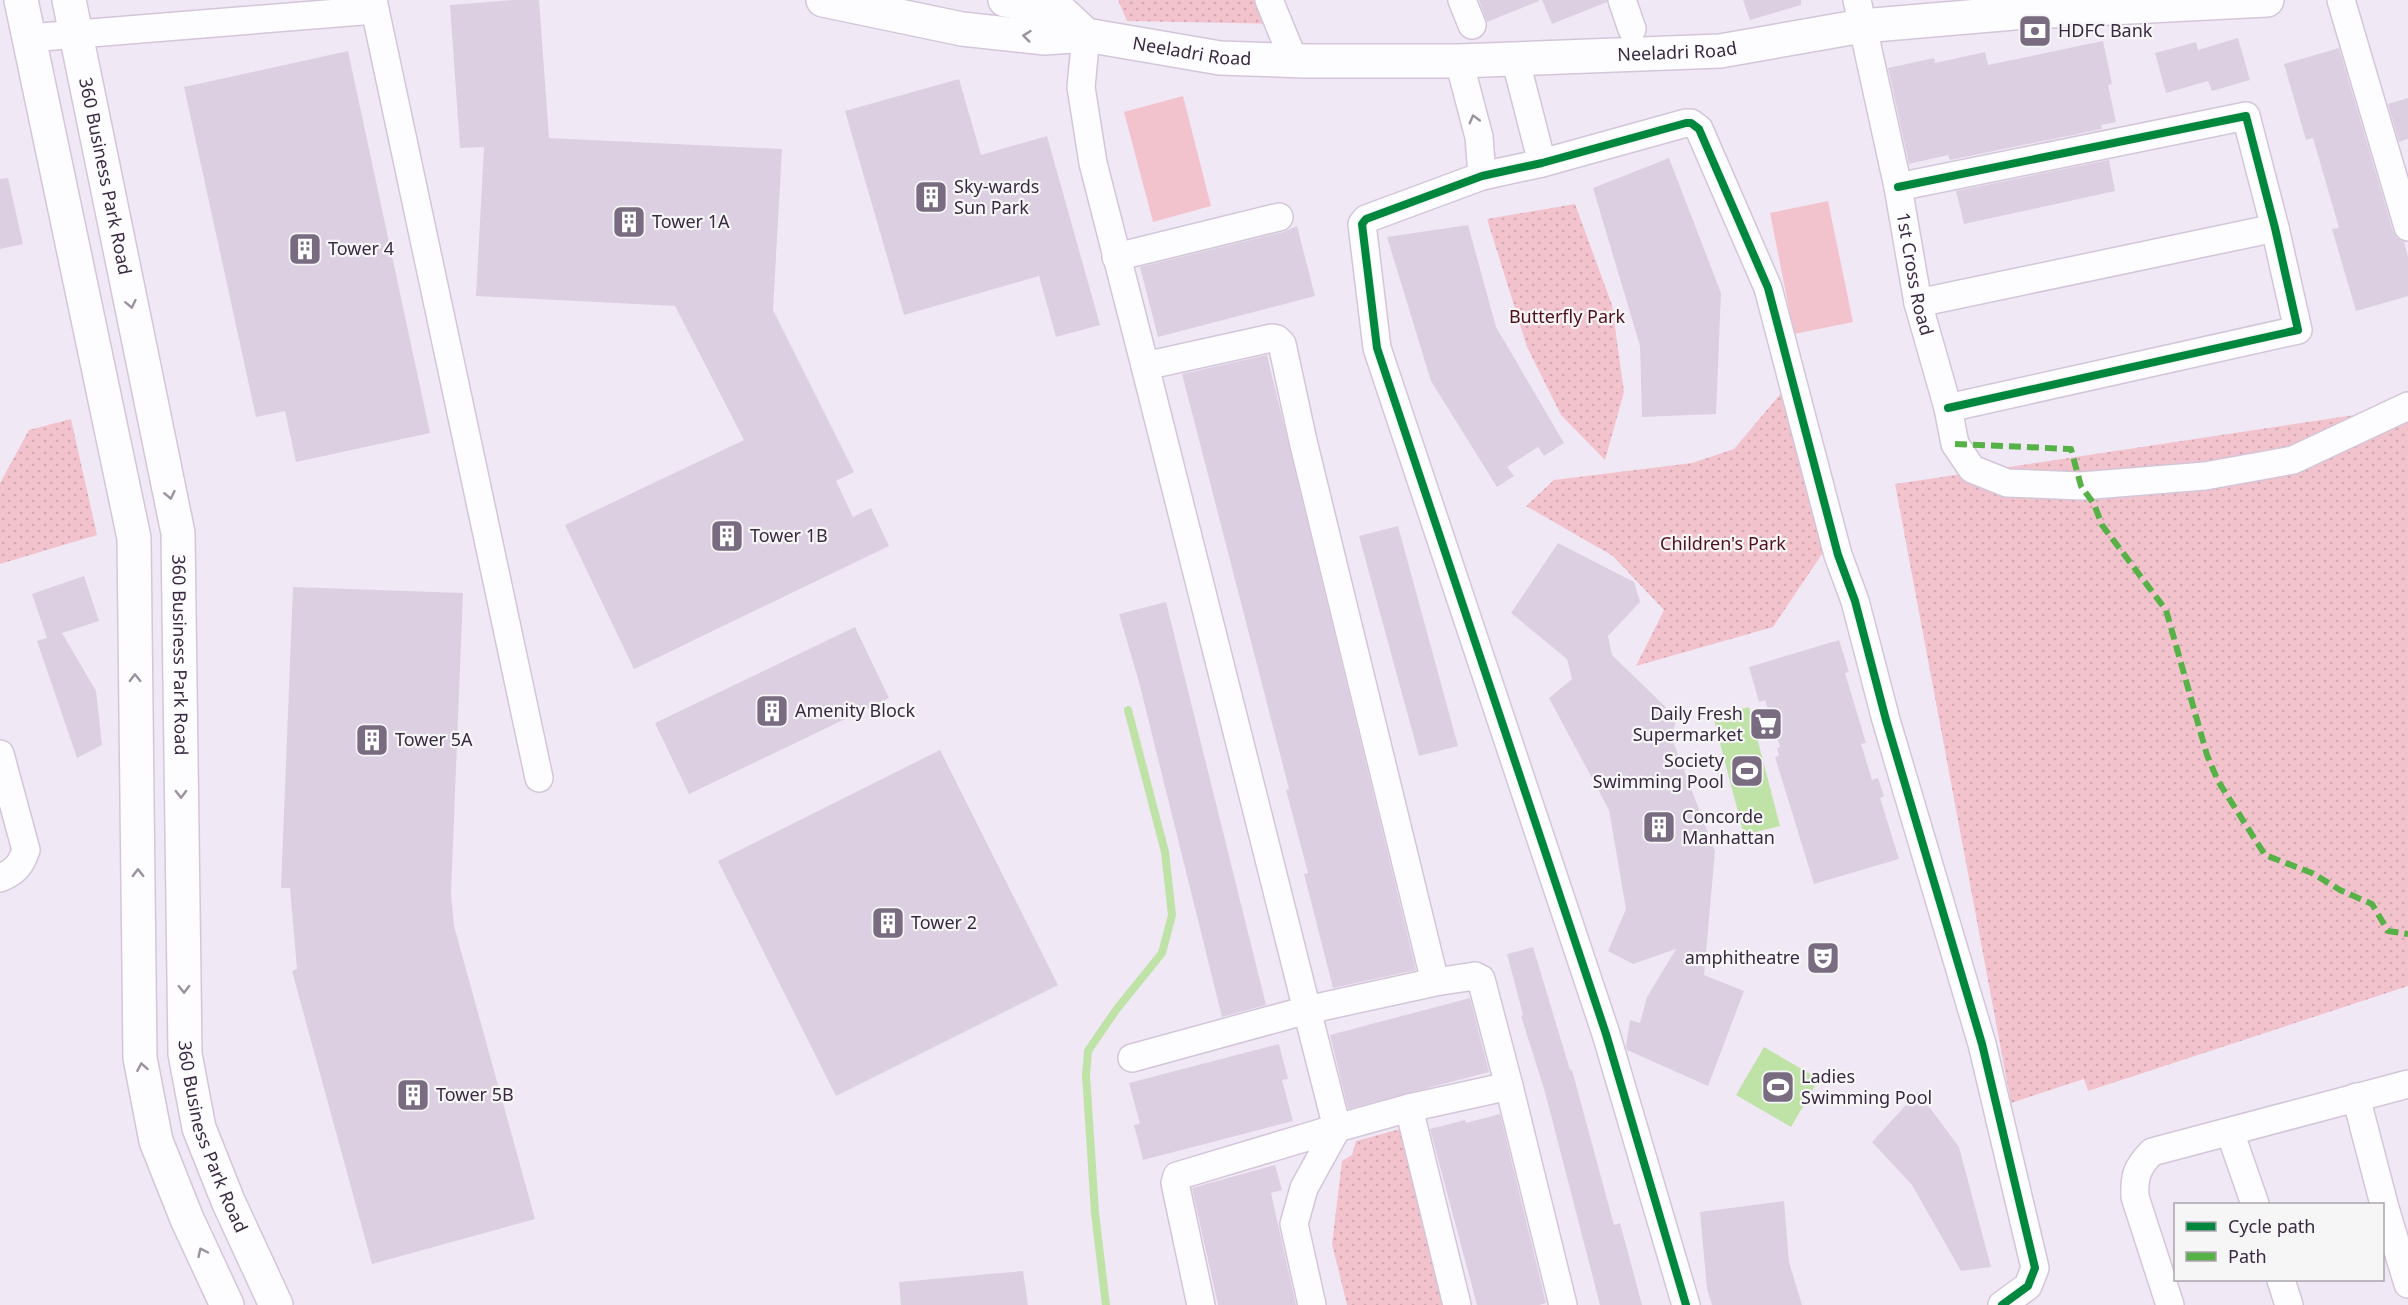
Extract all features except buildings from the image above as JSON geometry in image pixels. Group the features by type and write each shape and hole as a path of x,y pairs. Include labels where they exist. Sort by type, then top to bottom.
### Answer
{"main road":[{"path":"21,0 134,538 140,1058 156,1141 187,1219 227,1305"},
{"name":"360 Business Park Road","path":"69,0 178,533 185,1054 199,1128 228,1201 276,1305"},
{"path":"1005,0 1059,10 1086,35"},
{"name":"Neeladri Road","path":"844,2 962,29 1046,38 1086,35 1221,58 1294,61 1459,61 1720,51 1860,13 2267,0"}],"street":[{"path":"1269,0 1294,61"},
{"path":"1462,0 1472,26"},
{"path":"1622,0 1632,29"},
{"path":"2341,0 2408,227"},
{"path":"29,38 374,5 539,778"},
{"name":"1st Cross Road","path":"1860,13 1898,187 1918,303 1948,408 1955,444 1972,470 2007,483 2081,486 2205,476 2293,460 2408,406"},
{"path":"1086,35 1081,87 1093,163 1337,1128 1304,1188 1294,1224 1312,1305"},
{"path":"1515,58 1542,162"},
{"path":"1459,61 1479,136 1482,176"},
{"path":"1898,187 2246,116 2275,228 2298,330 1948,408"},
{"path":"1686,1305 1606,1034 1377,348 1362,224 1364,220 1482,176 1686,123 1696,126 1768,288 1838,555 1855,601 1886,720 1982,1044 2035,1269 2028,1286 2002,1305"},
{"path":"1116,257 1279,217"},
{"path":"1918,303 2275,228"},
{"path":"1145,366 1272,338 1277,339 1282,345 1435,982"},
{"path":"0,754 11,840 26,850 22,863 14,872 0,878"},
{"path":"1132,1058 1307,1010 1435,982 1475,976 1481,979 1563,1305"},
{"path":"2170,1305 2135,1197 2134,1178 2139,1164 2152,1152 2408,1084"},
{"path":"1201,1305 1175,1183 1177,1176 1409,1108 1509,1086"},
{"path":"2356,1097 2384,1203"},
{"path":"1409,1108 1457,1305"},
{"path":"2230,1132 2255,1203"},
{"path":"2384,1204 2408,1284"},
{"path":"2281,1281 2289,1305"}],"green space":[{"path":"1118,0 1271,0 1282,24 1127,21"},
{"path":"1183,96 1211,206 1153,222 1124,112"},
{"path":"1828,201 1853,322 1794,334 1770,213"},
{"name":"Butterfly Park","path":"1575,204 1612,305 1624,392 1605,460 1561,415 1527,347 1487,219"},
{"name":"Children's Park","path":"1782,392 1824,551 1773,627 1636,666 1664,610 1613,556 1526,506 1554,480 1692,463 1734,449"},
{"path":"2408,407 2408,986 2088,1091 2084,1079 2011,1103 1895,484"},
{"path":"71,419 97,535 0,564 0,483 29,430"},
{"path":"1404,1128 1448,1305 1347,1305 1332,1244 1342,1161 1352,1155 1356,1141"}],"shaded area":[{"name":"Society Swimming Pool","path":"1749,707 1780,826 1744,835 1713,716"},
{"name":"Ladies Swimming Pool","path":"1764,1047 1819,1079 1791,1127 1736,1095"}],"waterway":[{"path":"1106,1305 1095,1213 1086,1075 1088,1051 1116,1010 1162,953 1172,915 1165,852 1128,710"}],"marked path":[{"path":"1955,444 2071,449 2081,486 2094,504 2102,525 2166,610 2207,755 2218,781 2265,855 2312,873 2340,890 2372,904 2388,931 2408,934"}],"cycle path":[{"path":"1898,187 2246,116 2275,228 2298,330 1948,408"},
{"path":"1686,1305 1606,1034 1377,348 1362,224 1366,219 1482,176 1542,163 1686,123 1691,123 1699,129 1768,288 1838,555 1855,601 1886,720 1982,1044 2035,1268 2028,1286 2002,1305"}],"place":[{"name":"HDFC Bank","path":"2035,31"},
{"name":"Sky-wards Sun Park","path":"931,197"},
{"name":"Tower 1A","path":"629,222"},
{"name":"Tower 4","path":"305,249"},
{"name":"Tower 1B","path":"727,536"},
{"name":"Amenity Block","path":"772,711"},
{"name":"Daily Fresh Supermarket","path":"1766,724"},
{"name":"Tower 5A","path":"372,740"},
{"name":"Society Swimming Pool","path":"1747,771"},
{"name":"Concorde Manhattan","path":"1659,827"},
{"name":"Tower 2","path":"888,923"},
{"name":"amphitheatre","path":"1823,958"},
{"name":"Ladies Swimming Pool","path":"1778,1087"},
{"name":"Tower 5B","path":"413,1095"}]}
